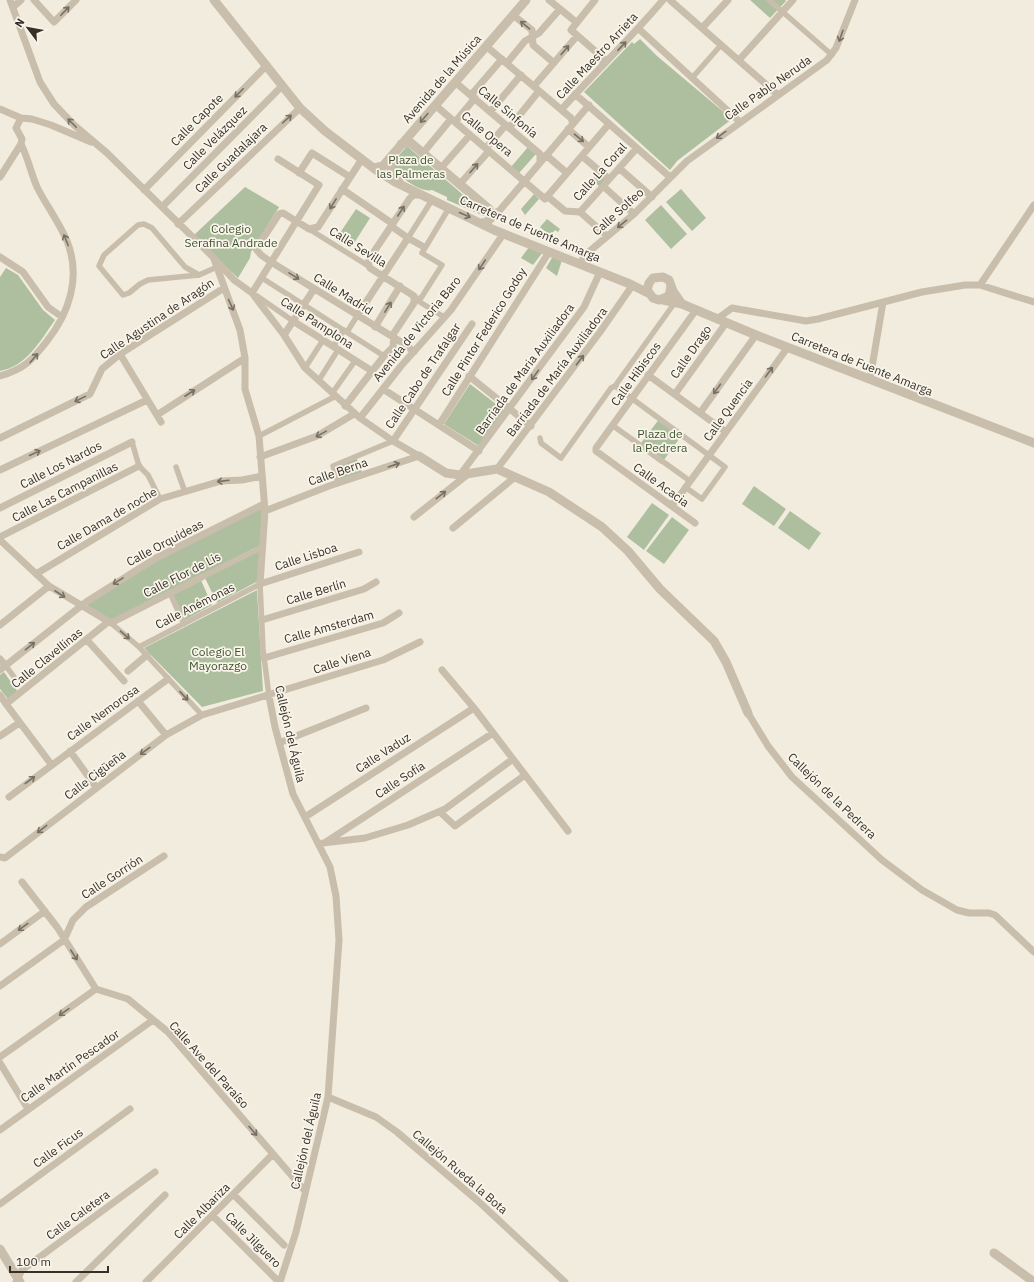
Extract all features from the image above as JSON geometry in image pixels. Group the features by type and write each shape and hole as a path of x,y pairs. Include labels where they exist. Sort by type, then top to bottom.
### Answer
{"street":[{"path":"21,0 11,3 40,82 47,94 74,125 102,148 212,256 234,280 252,293 284,334 305,368 357,416 393,441 446,473 465,474 497,469"},
{"path":"34,0 54,22 76,0"},
{"name":"Carretera de Fuente Amarga","path":"214,0 300,108 325,131 374,168 395,182 402,184 449,208 648,293"},
{"name":"Avenida de la Música","path":"374,168 383,166 526,0"},
{"path":"549,0 576,22"},
{"path":"595,0 571,30 603,58 603,65"},
{"name":"Calle Maestro Arrieta","path":"562,109 664,0"},
{"path":"670,0 778,95"},
{"path":"702,28 728,0"},
{"path":"769,0 832,55"},
{"path":"739,60 793,0"},
{"name":"Calle Pablo Neruda","path":"670,177 702,149 832,55 839,42 855,0"},
{"path":"423,153 504,61 525,41 539,33 560,9"},
{"path":"513,15 532,30 533,45 554,63"},
{"path":"638,29 740,122"},
{"path":"459,185 537,88 554,63 577,36"},
{"path":"692,78 721,45"},
{"path":"486,46 562,109 571,118 571,127 590,147"},
{"name":"Calle Capote","path":"144,190 267,65"},
{"path":"490,112 521,75"},
{"name":"Calle Sinfonía","path":"455,82 540,154 540,162"},
{"name":"Calle Velázquez","path":"162,207 282,86"},
{"path":"575,94 670,177"},
{"name":"Calle Opera","path":"435,105 546,197 565,211 580,212"},
{"path":"482,223 487,222 500,210 589,105"},
{"path":"0,108 21,118 32,119 51,125 102,148"},
{"name":"Calle Guadalajara","path":"178,224 300,108"},
{"path":"0,376 22,368 32,361 53,334 72,293 73,264 67,241 37,186 22,144 22,138 16,128 21,118"},
{"path":"546,197 610,124"},
{"path":"441,168 470,135"},
{"path":"401,144 406,142 411,143 489,209 491,217 501,231"},
{"path":"0,178 2,169 22,144"},
{"name":"Calle La Coral","path":"580,212 637,148"},
{"path":"299,173 312,153 350,177"},
{"path":"394,153 390,162 391,171 402,184"},
{"path":"546,155 567,173"},
{"path":"582,156 609,179"},
{"path":"308,229 318,227 362,159"},
{"path":"252,293 319,185 278,160"},
{"path":"619,168 652,197"},
{"name":"Calle Solfeo","path":"580,264 585,255 634,214 670,177"},
{"path":"603,186 634,214"},
{"path":"342,189 408,238 424,247"},
{"path":"370,268 369,260 412,196 416,194 422,195"},
{"path":"319,380 345,331 357,316 432,200"},
{"path":"980,285 1034,205"},
{"path":"414,299 421,298 442,266 422,253 424,247 449,208"},
{"path":"580,212 608,236"},
{"name":"Calle Sevilla","path":"261,255 256,249 258,245 275,218 283,213 400,286 414,296 414,299"},
{"path":"199,275 185,267 152,228 144,224 138,225 104,255 99,266 123,295 130,293 140,284 148,280 199,275 217,267"},
{"name":"Avenida de Victoria Baro","path":"357,416 444,317 501,231"},
{"name":"Calle Pintor Federico Godoy","path":"439,425 549,252"},
{"name":"Calle Madrid","path":"261,255 394,340 406,345 414,352"},
{"name":"Callejón del Águila","path":"212,256 240,330 245,358 246,389 259,436 264,508 260,584 264,658 269,696 278,743 293,794 304,817 321,844 330,867 336,896 339,940 328,1097 296,1232 278,1281"},
{"path":"0,257 23,272 48,307 62,317"},
{"name":"Barriada de Maria Auxiliadora","path":"465,474 479,451 584,307 600,272"},
{"path":"540,438 541,443 561,458 678,302 669,280 663,277 656,277 643,283 631,285"},
{"path":"262,278 384,356"},
{"path":"650,280 648,293 656,300 663,300 668,296 671,286"},
{"name":"Barriada de María Auxiliadora","path":"497,469 531,426 631,285"},
{"path":"717,318 732,308 806,321 922,292 965,285 980,285 1034,302"},
{"path":"375,327 400,286"},
{"name":"Calle Agustina de Aragón","path":"0,438 90,394 102,369 120,354 224,288"},
{"path":"284,334 314,289"},
{"name":"Calle Pamplona","path":"252,293 372,371"},
{"path":"414,299 444,317"},
{"path":"346,406 372,371 393,347 394,333 414,303 414,299"},
{"name":"Carretera de Fuente Amarga","path":"663,300 678,302 756,335 1034,443"},
{"path":"870,379 883,302"},
{"name":"Calle Hibiscos","path":"596,451 596,448 612,425 696,310"},
{"name":"Calle Drago","path":"675,394 726,323"},
{"name":"Calle Cabo de Trafalgar","path":"393,441 413,409 472,324"},
{"path":"700,413 756,335"},
{"path":"305,368 323,340"},
{"name":"Calle Quencia","path":"671,504 690,481 788,347"},
{"path":"120,354 159,418 245,358"},
{"path":"259,436 334,394 355,360"},
{"path":"648,375 726,432"},
{"path":"469,376 531,426"},
{"path":"613,387 632,399 725,467 702,499 685,487"},
{"path":"383,388 479,451"},
{"path":"0,470 147,400"},
{"path":"260,457 317,436 357,416"},
{"path":"612,425 690,481"},
{"path":"338,483 333,466 393,441"},
{"path":"132,442 139,466 148,475 160,499"},
{"name":"Calle Los Nardos","path":"0,508 132,442"},
{"name":"Calle Acacia","path":"596,451 661,499 671,504 695,523"},
{"name":"Calle Berna","path":"264,508 419,456"},
{"name":"Calle Las Campanillas","path":"0,538 139,466"},
{"path":"176,467 185,492"},
{"name":"Callejón de la Pedrera","path":"497,469 549,492 585,514 615,538 628,551 660,589 714,641 726,662 748,713 768,746 792,777 882,860 922,890 957,910 962,912 989,913 995,915 1034,952"},
{"path":"414,517 465,474"},
{"name":"Calle Dama de noche","path":"36,574 160,499 221,481 242,480 262,476"},
{"path":"453,528 515,477"},
{"name":"Calle Orquídeas","path":"3,668 79,606 156,558 264,508"},
{"path":"0,538 49,586 79,606 110,622 139,647 202,715"},
{"name":"Calle Flor de Lis","path":"110,622 263,547"},
{"name":"Calle Lisboa","path":"260,584 359,552"},
{"name":"Calle Berlín","path":"262,620 364,589 376,582"},
{"name":"Calle Anémonas","path":"139,647 260,584"},
{"path":"0,625 49,586"},
{"path":"170,593 184,624"},
{"name":"Calle Amsterdam","path":"264,658 383,623 399,613"},
{"name":"Calle Clavellinas","path":"0,695 6,704 110,622"},
{"path":"88,640 124,681"},
{"name":"Calle Viena","path":"202,715 269,696 383,660 420,642"},
{"path":"128,671 146,655"},
{"path":"0,659 3,668 14,677"},
{"path":"442,670 474,708 568,831"},
{"name":"Calle Nemorosa","path":"9,797 51,764 168,679"},
{"path":"138,701 166,735"},
{"path":"6,704 51,764"},
{"path":"278,743 366,708"},
{"name":"Calle Vaduz","path":"304,817 474,708"},
{"name":"Calle Cigüeña","path":"2,858 166,735 202,715"},
{"path":"0,736 19,723"},
{"name":"Calle Sofía","path":"321,844 493,733"},
{"path":"70,751 96,787"},
{"path":"321,844 365,838 408,825 445,810 513,759"},
{"path":"440,812 455,826 525,775"},
{"name":"Calle Gorrión","path":"64,940 73,920 82,910 164,856"},
{"path":"0,1057 96,989 45,911 22,882"},
{"path":"0,944 45,911"},
{"path":"0,986 64,940"},
{"name":"Calle Ave del Paraíso","path":"96,989 128,999 168,1032 305,1191"},
{"name":"Calle Martín Pescador","path":"0,1130 153,1020"},
{"path":"0,1063 28,1109"},
{"name":"Callejón Rueda la Bota","path":"328,1097 376,1117 397,1132 478,1201 565,1282"},
{"name":"Calle Ficus","path":"0,1204 130,1109"},
{"name":"Calle Albariza","path":"146,1282 273,1154"},
{"name":"Calle Caletera","path":"18,1281 22,1270 155,1172"},
{"path":"76,1282 165,1194"},
{"path":"234,1195 284,1245"},
{"name":"Calle Jilguero","path":"213,1216 278,1281"},
{"path":"0,1249 18,1281"},
{"path":"994,1253 1034,1282"}],"green space":[{"path":"750,0 785,0 786,1 770,18"},
{"path":"640,39 657,56 732,119 677,161 670,170 584,92 632,42 634,44"},
{"name":"Plaza de las Palmeras","path":"407,146 485,214 484,216 447,200 447,197 432,190 417,187 394,171 394,161"},
{"path":"528,147 536,154 519,173 511,167"},
{"path":"598,173 606,179 599,186 592,180"},
{"name":"Colegio Serafina Andrade","path":"245,187 279,207 251,252 250,258 238,278 193,236"},
{"path":"681,189 706,218 692,231 666,202"},
{"path":"534,194 539,199 525,215 521,209"},
{"path":"661,205 687,234 671,249 645,220"},
{"path":"356,209 370,218 351,248 336,239"},
{"path":"547,219 560,229 558,232 555,230 550,236 540,227"},
{"path":"529,247 543,252 533,265 521,258"},
{"path":"553,256 562,260 557,276 546,268"},
{"path":"6,268 18,275 43,310 55,320 32,352 18,364 0,371 0,277"},
{"path":"470,384 505,411 479,446 444,424"},
{"name":"Plaza de la Pedrera","path":"660,418 682,435 661,464 638,447"},
{"path":"356,457 363,475 338,483 333,466"},
{"path":"754,486 786,509 774,526 742,504"},
{"path":"652,503 669,515 644,550 627,537"},
{"path":"262,507 261,545 111,620 85,604 170,553"},
{"path":"790,511 821,533 809,550 778,528"},
{"path":"672,517 689,530 664,564 646,551"},
{"path":"260,550 258,581 217,603 205,578"},
{"path":"200,578 212,605 185,620 172,592"},
{"name":"Colegio El Mayorazgo","path":"257,590 263,691 202,707 144,648"},
{"path":"4,672 18,692 8,699 0,689 0,675"}]}
